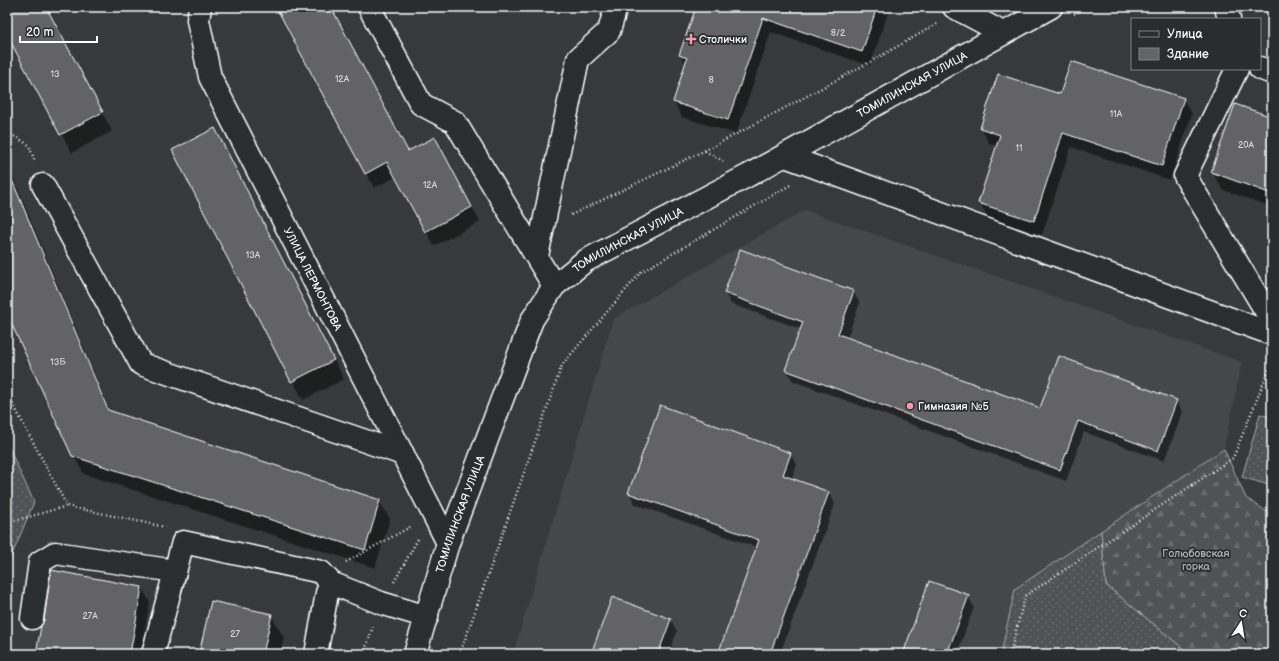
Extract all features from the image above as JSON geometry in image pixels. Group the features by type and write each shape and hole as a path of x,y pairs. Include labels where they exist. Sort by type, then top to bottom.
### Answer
{"street":[{"name":"УЛИЦА ЛЕРМОНТОВА","path":"200,7 198,20 210,77 448,543"},
{"path":"369,7 421,104 456,122 554,286"},
{"path":"537,256 578,59 609,31 616,7"},
{"name":"ТОМИЛИНСКАЯ УЛИЦА","path":"415,654 448,543 527,333 532,320 554,286 585,261 785,156 1051,7"},
{"path":"1226,7 1229,18"},
{"path":"957,9 1003,33"},
{"path":"1261,68 1272,73"},
{"path":"1238,70 1185,176 1266,303 1272,321"},
{"path":"785,156 1272,334"},
{"path":"43,185 141,364 403,454"},
{"path":"153,654 183,542 321,572 331,583 381,603 427,617"},
{"path":"32,618 40,562 55,553 175,571"},
{"path":"316,654 327,593 331,583"}],"path":[{"path":"1073,15 1087,7"},
{"path":"542,228 714,146 870,62 957,9"},
{"path":"7,132 29,145 43,185"},
{"path":"460,654 562,365 641,272 818,168"},
{"path":"1010,654 1025,596 1233,458 1272,362"},
{"path":"7,393 67,506"},
{"path":"7,523 67,506 171,528"},
{"path":"343,563 433,514"}],"shaded area":[{"name":"Гимназия №5","path":"805,210 1242,362 1224,449 1015,589 1001,654 513,654 613,319"}],"green space":[{"path":"1260,414 1272,418 1272,486 1242,477"},
{"path":"7,444 34,502 7,567"},
{"name":"Голюбовская горка","path":"1224,449 1246,498 1272,515 1272,654 1190,654 1106,585 1101,531"},
{"path":"1101,531 1106,585 1190,654 1001,654 1015,589"}],"building":[{"path":"7,7 46,7 103,112 60,135 7,35"},
{"path":"276,7 331,7 408,151 435,137 472,207 425,232 387,162 365,174"},
{"path":"696,7 877,7 862,52 763,18 728,120 673,102 687,58 679,55"},
{"path":"1071,61 1184,98 1162,166 1063,133 1034,221 978,203 1000,135 980,128 998,74 1060,94"},
{"path":"1235,104 1272,117 1272,194 1211,172"},
{"path":"215,128 334,360 291,382 172,150"},
{"path":"7,168 108,410 380,500 365,550 72,456 7,314"},
{"path":"740,249 854,291 838,334 1040,408 1059,356 1177,400 1158,451 1078,421 1060,470 785,370 803,322 724,293"},
{"path":"660,405 791,453 783,475 829,492 770,654 718,654 759,540 628,493"},
{"path":"51,570 142,587 130,654 36,654 41,626 44,620"},
{"path":"929,581 969,595 947,654 903,654"},
{"path":"612,597 671,619 658,654 591,654"},
{"path":"211,601 272,614 263,654 199,654"}],"place":[{"name":"Столички","path":"691,39"},
{"name":"Гимназия №5","path":"910,406"}]}
